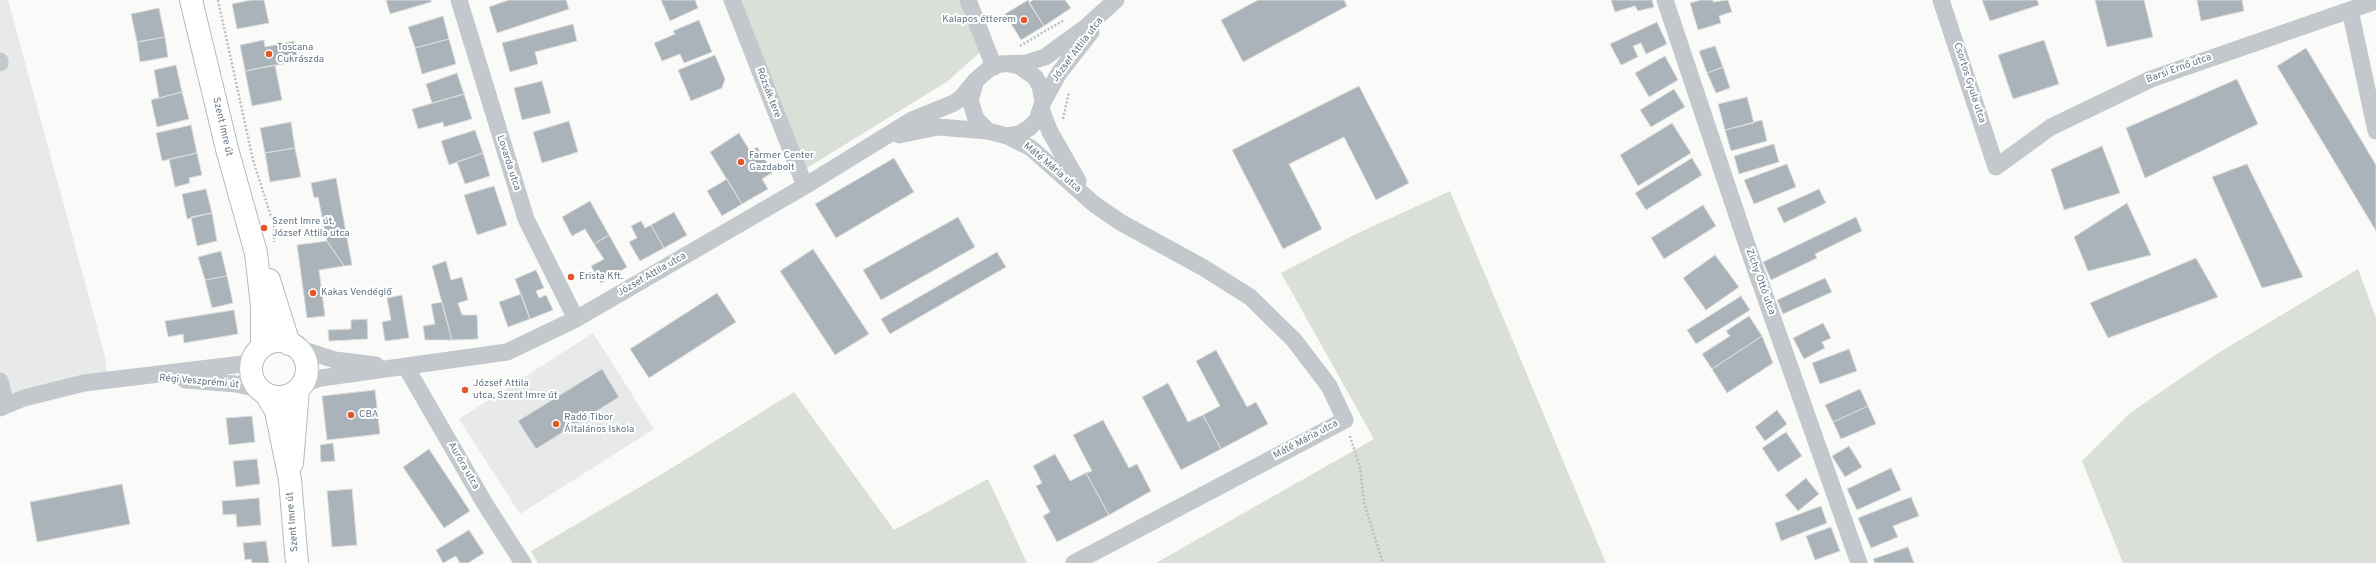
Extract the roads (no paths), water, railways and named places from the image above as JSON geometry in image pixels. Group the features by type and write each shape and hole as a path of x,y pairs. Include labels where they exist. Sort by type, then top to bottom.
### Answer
{"main road":[{"name":"Szent Imre út","path":"191,0 227,149 265,250 270,283 292,345"},
{"name":"Szent Imre út","path":"256,355 262,306 265,250"},
{"path":"273,342 292,345 301,352 307,368 300,387 282,397 262,392 251,374 256,355 273,342"},
{"name":"Szent Imre út","path":"290,480 300,387"},
{"name":"Szent Imre út","path":"262,392 276,411 290,480 297,563"}],"street":[{"name":"Lovarda utca","path":"459,0 526,219 576,319"},
{"name":"Rózsák tere","path":"732,0 805,186"},
{"path":"968,0 1001,65"},
{"name":"József Attila utca","path":"300,387 321,378 507,352 576,319 805,186 882,140 912,120 954,103 962,97 982,73 1001,65 1036,60 1058,49 1116,0"},
{"name":"József Attila utca","path":"1007,136 1019,134 1029,128 1037,120 1042,106 1059,73 1116,0"},
{"name":"Zichy Ottó utca","path":"1665,0 1748,248 1859,563"},
{"name":"Csortos Gyula utca","path":"1941,0 1996,167"},
{"name":"Barsi Ernő utca","path":"1996,167 2051,127 2151,79 2376,1"},
{"path":"2350,10 2376,131"},
{"name":"József Attila utca","path":"1001,65 1019,66 1035,77 1040,86 1042,106"},
{"path":"976,80 970,100 972,112 981,125 988,131"},
{"name":"Máté Mária utca","path":"1042,106 1050,132 1073,174 1094,204"},
{"path":"882,140 913,130 938,127 988,131 1007,136"},
{"name":"Máté Mária utca","path":"1007,136 1031,148 1094,204 1148,240 1204,268 1250,297 1294,340 1329,386 1345,420 1074,563"},
{"name":"József Attila utca","path":"292,345 335,360 406,367"},
{"name":"Régi Veszprémi út","path":"3,406 24,398 84,383 139,378 256,355"},
{"name":"Auróra utca","path":"406,367 485,504 523,563"},
{"name":"Régi Veszprémi út","path":"139,378 231,384 262,392"},
{"path":"0,382 3,406"}],"place":[{"name":"Kalapos étterem","path":"1024,20"},
{"name":"Toscana Cukrászda","path":"269,54"},
{"name":"Farmer Center Gazdabolt","path":"741,162"},
{"name":"Szent Imre út, József Attila utca","path":"264,228"},
{"name":"Erista Kft.","path":"571,277"},
{"name":"Kakas Vendéglő","path":"313,293"},
{"name":"József Attila utca, Szent Imre út","path":"465,390"},
{"name":"CBA","path":"351,415"},
{"name":"Radó Tibor Általános Iskola","path":"556,424"}]}
